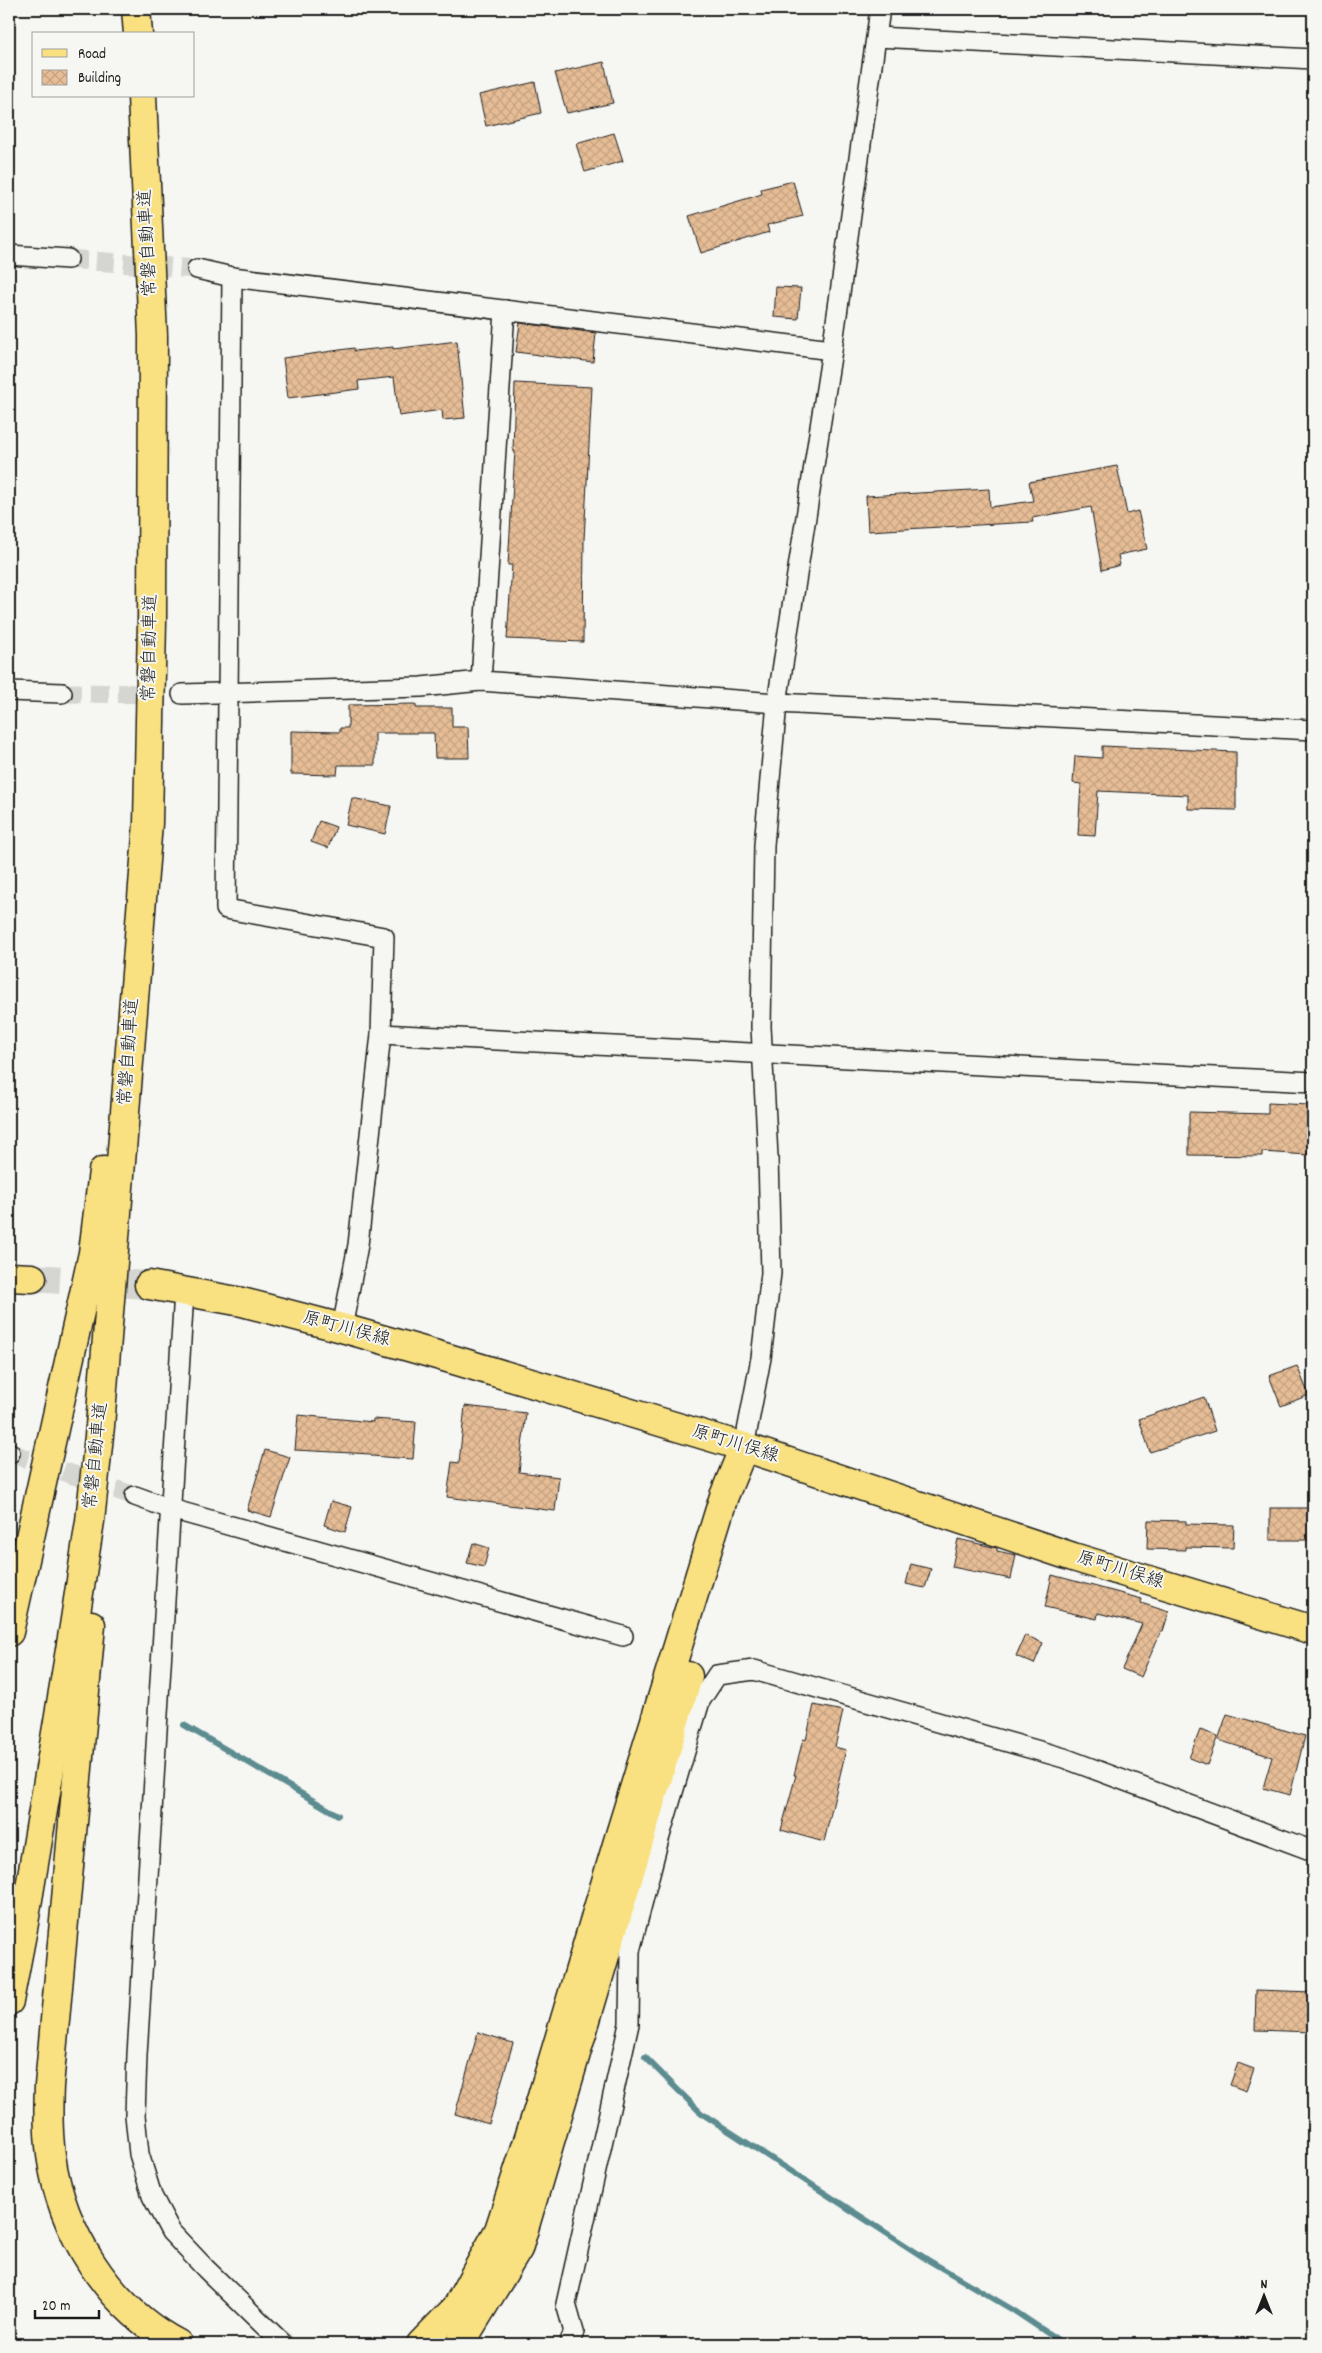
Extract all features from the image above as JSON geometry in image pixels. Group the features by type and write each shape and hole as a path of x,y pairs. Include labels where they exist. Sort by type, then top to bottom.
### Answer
{"main road":[{"path":"136,9 138,32"},
{"name":"常磐自動車道","path":"9,2001 24,1923 90,1521 100,1426 148,823 152,621 153,336 142,98"},
{"path":"9,1632 93,1254 114,1088 129,924 148,823"},
{"name":"原町川俣線","path":"149,1285 242,1302 342,1328 744,1448 1073,1557 1313,1630"},
{"path":"100,1426 93,1609 60,1951 50,2086 49,2134 51,2155 62,2203 82,2246 94,2266 128,2308 150,2326 178,2344"},
{"path":"421,2344 457,2307 499,2230 538,2110 724,1496 744,1448"},
{"path":"460,2344 518,2249 740,1502 744,1448"}],"street":[{"path":"744,1448 760,1358 771,1272 768,1157 760,1027 764,845 777,702 832,350 880,9"},
{"path":"877,37 1313,59"},
{"path":"9,255 68,259"},
{"path":"197,269 232,277 832,350"},
{"path":"232,277 226,908 384,937 381,1034 358,1245 342,1328"},
{"path":"481,681 505,310"},
{"path":"182,694 421,687 481,681 777,702 1313,730"},
{"path":"9,691 62,693"},
{"path":"381,1034 762,1052 1313,1082"},
{"path":"184,1292 137,2055 135,2115 139,2154 152,2196 171,2232 283,2344"},
{"path":"135,1496 171,1509 623,1636"},
{"path":"569,2344 574,2332 566,2304 629,2024 630,1951 657,1846 700,1700 717,1675 754,1670 1064,1758 1313,1850"}],"building":[{"path":"604,62 613,103 567,113 555,73"},
{"path":"535,82 541,113 486,126 479,95"},
{"path":"614,133 623,161 585,172 576,144"},
{"path":"793,181 803,216 767,225 769,232 701,253 689,216 762,194 761,189"},
{"path":"776,287 801,288 798,319 774,317"},
{"path":"520,323 596,333 593,362 516,352"},
{"path":"457,341 465,418 443,420 442,410 399,416 394,377 358,381 359,389 288,398 283,358 354,348 354,351 393,347 393,349"},
{"path":"515,383 592,387 584,540 583,642 507,639 512,565 508,565 515,451 513,451"},
{"path":"1117,466 1127,514 1138,511 1147,549 1118,555 1120,565 1102,570 1091,507 1032,518 1033,522 868,531 866,496 989,489 990,507 1033,501 1029,482"},
{"path":"416,704 416,708 452,708 452,727 468,727 469,758 435,758 434,733 375,733 375,765 338,765 337,775 291,774 291,731 340,732 340,728 348,728 348,705"},
{"path":"1102,746 1236,752 1236,810 1188,809 1188,795 1098,791 1095,836 1078,835 1081,784 1073,783 1075,756 1102,758"},
{"path":"352,798 391,806 385,834 346,825"},
{"path":"319,821 336,827 328,848 311,842"},
{"path":"1268,1103 1309,1105 1308,1155 1262,1152 1262,1156 1189,1155 1189,1112 1268,1114"},
{"path":"1297,1366 1309,1395 1281,1406 1269,1376"},
{"path":"1204,1397 1215,1431 1150,1452 1139,1419"},
{"path":"465,1406 526,1413 519,1472 559,1477 555,1511 447,1497 452,1462 459,1463"},
{"path":"298,1415 373,1422 373,1419 416,1422 413,1459 371,1456 371,1454 295,1450"},
{"path":"265,1450 290,1457 271,1517 247,1510"},
{"path":"331,1501 352,1507 345,1532 324,1525"},
{"path":"1270,1508 1313,1508 1313,1540 1270,1540"},
{"path":"1148,1520 1186,1521 1186,1524 1234,1525 1233,1548 1185,1547 1185,1550 1147,1549"},
{"path":"958,1539 997,1548 997,1551 1016,1555 1011,1579 952,1567"},
{"path":"473,1543 489,1548 484,1567 467,1563"},
{"path":"911,1564 931,1569 925,1588 906,1584"},
{"path":"1052,1575 1142,1599 1141,1603 1169,1612 1163,1631 1161,1631 1141,1677 1122,1669 1142,1624 1098,1613 1097,1619 1045,1607"},
{"path":"1025,1635 1043,1643 1034,1664 1016,1656"},
{"path":"814,1705 843,1711 835,1747 846,1750 824,1842 781,1830 796,1775 794,1775 803,1739 806,1740"},
{"path":"1227,1714 1305,1736 1290,1795 1263,1788 1272,1757 1218,1740"},
{"path":"1200,1730 1218,1736 1207,1765 1189,1758"},
{"path":"1256,1990 1313,1992 1313,2032 1255,2030"},
{"path":"478,2032 513,2043 489,2124 455,2114"},
{"path":"1238,2063 1254,2069 1246,2091 1230,2085"}],"waterway":[{"path":"184,1725 338,1815"},
{"path":"645,2057 701,2113 928,2260 1013,2310 1064,2344"}],"tunnel":[{"path":"68,259 197,269"},
{"path":"62,693 182,694"},
{"path":"32,1278 149,1285"},
{"path":"10,1453 135,1496"}]}
